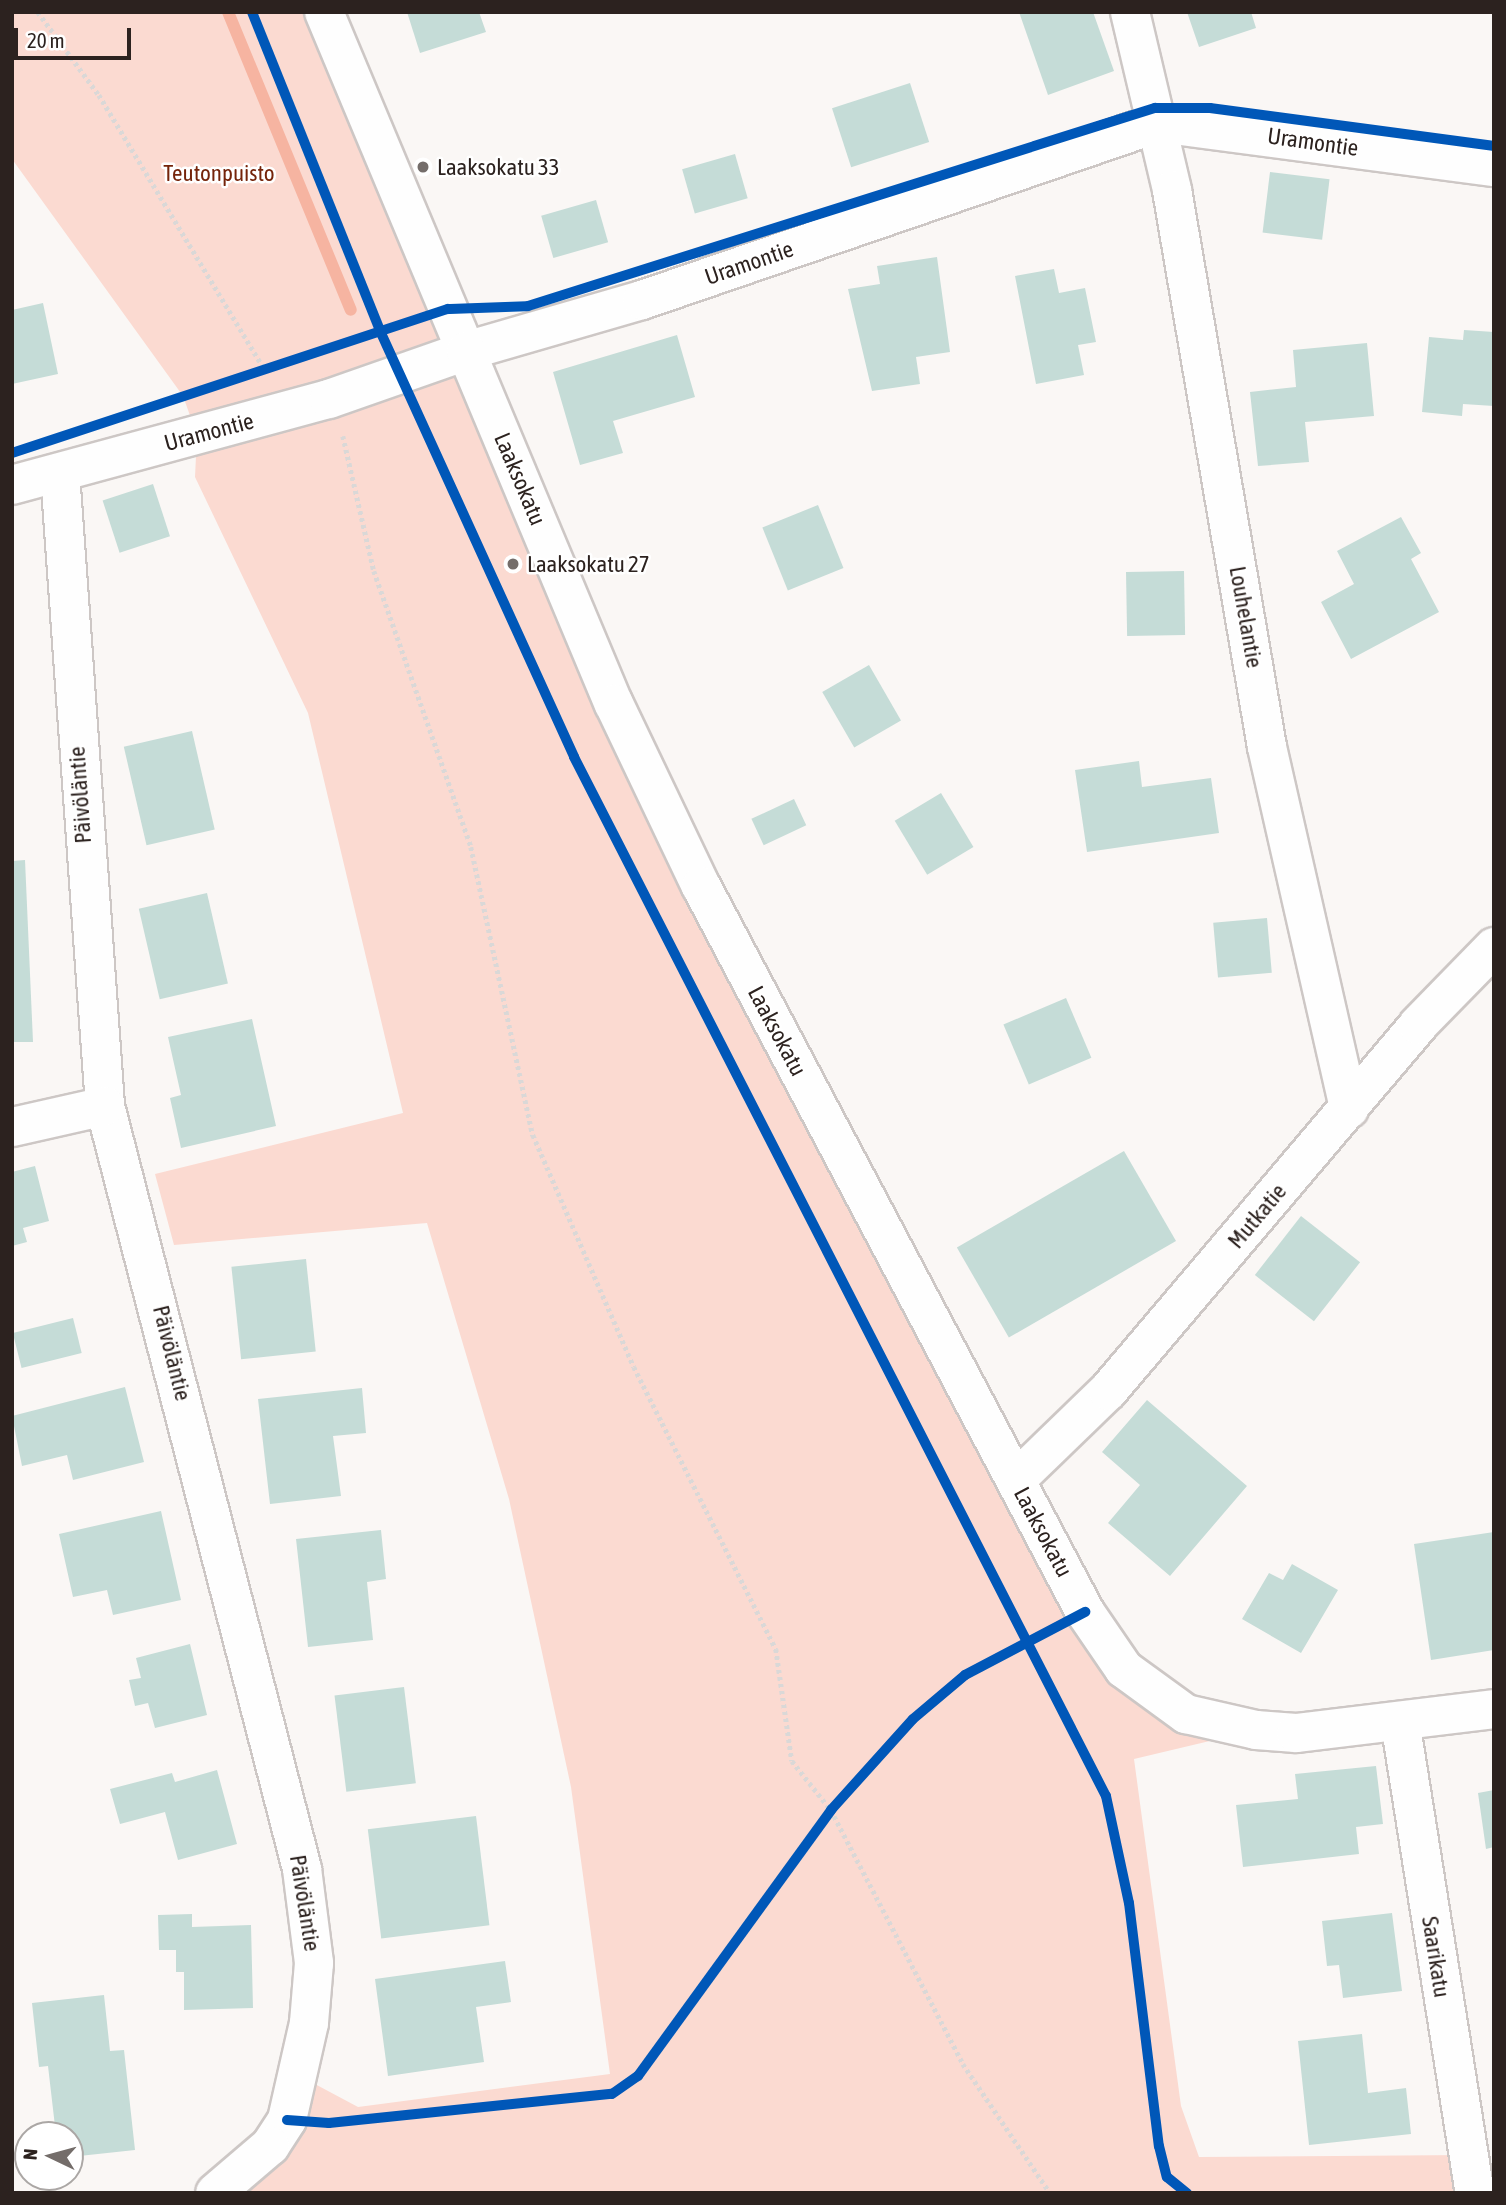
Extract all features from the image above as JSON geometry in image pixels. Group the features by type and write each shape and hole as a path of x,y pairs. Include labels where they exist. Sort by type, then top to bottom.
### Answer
{"street":[{"name":"Laaksokatu","path":"324,12 614,704 701,886 1085,1612 1124,1669 1157,1698 1186,1714 1256,1730 1296,1733 1494,1709"},
{"name":"Louhelantie","path":"1130,12 1158,123 1267,747 1349,1109"},
{"name":"Uramontie","path":"12,485 329,399 466,351 642,300 1158,123 1494,167"},
{"name":"Päivöläntie","path":"60,473 105,1106 302,1869 314,1964 309,2023 287,2120 270,2146 215,2193"},
{"name":"Mutkatie","path":"1016,1480 1108,1391 1349,1109 1494,947"},
{"path":"12,1127 105,1106"},
{"name":"Saarikatu","path":"1400,1721 1475,2193"}],"path":[{"path":"38,12 99,95 265,370"},
{"path":"329,399 348,449 374,571 471,847 482,923 533,1135 634,1367 776,1649 792,1761 831,1810 963,2064 1050,2193"},
{"path":"822,1821 840,1800"}],"green space":[{"name":"Teutonpuisto","path":"12,12 324,12 614,704 1124,1669 1256,1730 1134,1759 1181,2106 1199,2157 1466,2155 1475,2193 215,2193 298,2075 358,2107 610,2074 571,1787 509,1499 427,1223 174,1245 155,1174 403,1113 308,713 195,477 197,435 183,396 12,159"}],"building":[{"path":"407,12 479,12 486,32 420,53"},
{"path":"1019,12 1093,12 1114,71 1048,95"},
{"path":"1187,12 1251,12 1256,28 1199,47"},
{"path":"910,83 929,142 851,167 832,108"},
{"path":"735,154 748,198 695,213 682,169"},
{"path":"1270,172 1330,179 1322,240 1263,233"},
{"path":"596,200 608,242 553,258 541,216"},
{"path":"937,257 950,352 916,357 920,384 872,391 848,289 880,284 877,266"},
{"path":"1054,269 1059,293 1085,288 1096,342 1078,345 1084,375 1036,384 1015,276"},
{"path":"43,303 58,374 12,384 12,310"},
{"path":"1464,330 1494,332 1494,406 1463,404 1462,416 1422,412 1429,337 1463,340"},
{"path":"677,335 695,397 613,421 623,453 580,465 553,372"},
{"path":"1367,343 1374,416 1305,422 1309,462 1258,466 1250,392 1296,387 1293,350"},
{"path":"153,484 170,536 120,553 103,500"},
{"path":"818,505 843,568 788,591 762,527"},
{"path":"1401,517 1421,553 1411,559 1439,612 1351,659 1321,602 1354,584 1337,551"},
{"path":"1184,571 1185,635 1127,636 1126,572"},
{"path":"869,665 901,720 854,747 822,692"},
{"path":"192,731 215,829 147,845 124,747"},
{"path":"1139,761 1142,787 1211,778 1219,833 1087,852 1075,770"},
{"path":"941,793 973,847 927,875 895,821"},
{"path":"794,799 806,825 764,845 751,819"},
{"path":"25,860 33,1042 12,1042 12,861"},
{"path":"207,893 228,984 160,999 139,909"},
{"path":"1267,918 1272,973 1218,977 1213,923"},
{"path":"1066,998 1091,1058 1029,1084 1003,1025"},
{"path":"252,1019 276,1126 181,1148 170,1098 181,1095 168,1037"},
{"path":"1124,1151 1176,1241 1009,1338 957,1248"},
{"path":"35,1166 49,1221 23,1228 27,1242 12,1246 12,1172"},
{"path":"1301,1216 1360,1262 1314,1321 1255,1275"},
{"path":"306,1259 316,1351 241,1359 231,1267"},
{"path":"73,1318 82,1353 22,1368 13,1333"},
{"path":"125,1387 144,1462 73,1480 67,1455 22,1466 12,1416"},
{"path":"362,1388 366,1433 333,1436 341,1496 270,1504 258,1399"},
{"path":"1147,1400 1247,1486 1170,1576 1108,1523 1140,1485 1102,1452"},
{"path":"161,1511 181,1600 113,1615 107,1590 73,1597 59,1534"},
{"path":"381,1530 386,1579 367,1582 373,1640 308,1647 296,1539"},
{"path":"1494,1532 1494,1650 1431,1660 1414,1544"},
{"path":"1292,1564 1338,1590 1301,1653 1242,1619 1269,1573 1283,1580"},
{"path":"190,1644 207,1715 155,1728 148,1703 135,1706 129,1680 141,1678 136,1658"},
{"path":"404,1687 416,1783 346,1792 335,1696"},
{"path":"1376,1766 1383,1824 1356,1827 1359,1854 1243,1867 1236,1805 1298,1799 1295,1774"},
{"path":"217,1770 237,1844 178,1860 165,1812 120,1824 110,1789 172,1773 175,1782"},
{"path":"1494,1790 1494,1847 1486,1849 1478,1793"},
{"path":"476,1816 489,1925 381,1938 368,1829"},
{"path":"1392,1913 1402,1991 1343,1998 1339,1965 1327,1966 1322,1921"},
{"path":"192,1914 192,1927 251,1925 253,2008 184,2010 184,1972 176,1972 176,1950 159,1950 158,1915"},
{"path":"505,1961 511,2002 476,2007 484,2062 388,2076 375,1979"},
{"path":"104,1995 110,2051 124,2050 135,2150 84,2155 84,2121 54,2121 48,2066 39,2067 32,2003"},
{"path":"1362,2034 1368,2093 1406,2088 1411,2134 1309,2145 1298,2041"}],"waterway":[{"path":"228,12 351,310"}],"cycle path":[{"path":"252,12 381,333 574,757 1106,1796 1129,1903 1159,2146 1167,2177 1187,2193"},
{"path":"12,453 448,309 528,306 1155,108 1210,108 1494,146"},
{"path":"287,2120 329,2123 612,2094 638,2076 831,1810 913,1719 965,1675 1085,1612"}],"place":[{"name":"Laaksokatu 33","path":"423,167"},
{"name":"Laaksokatu 27","path":"513,564"}]}
